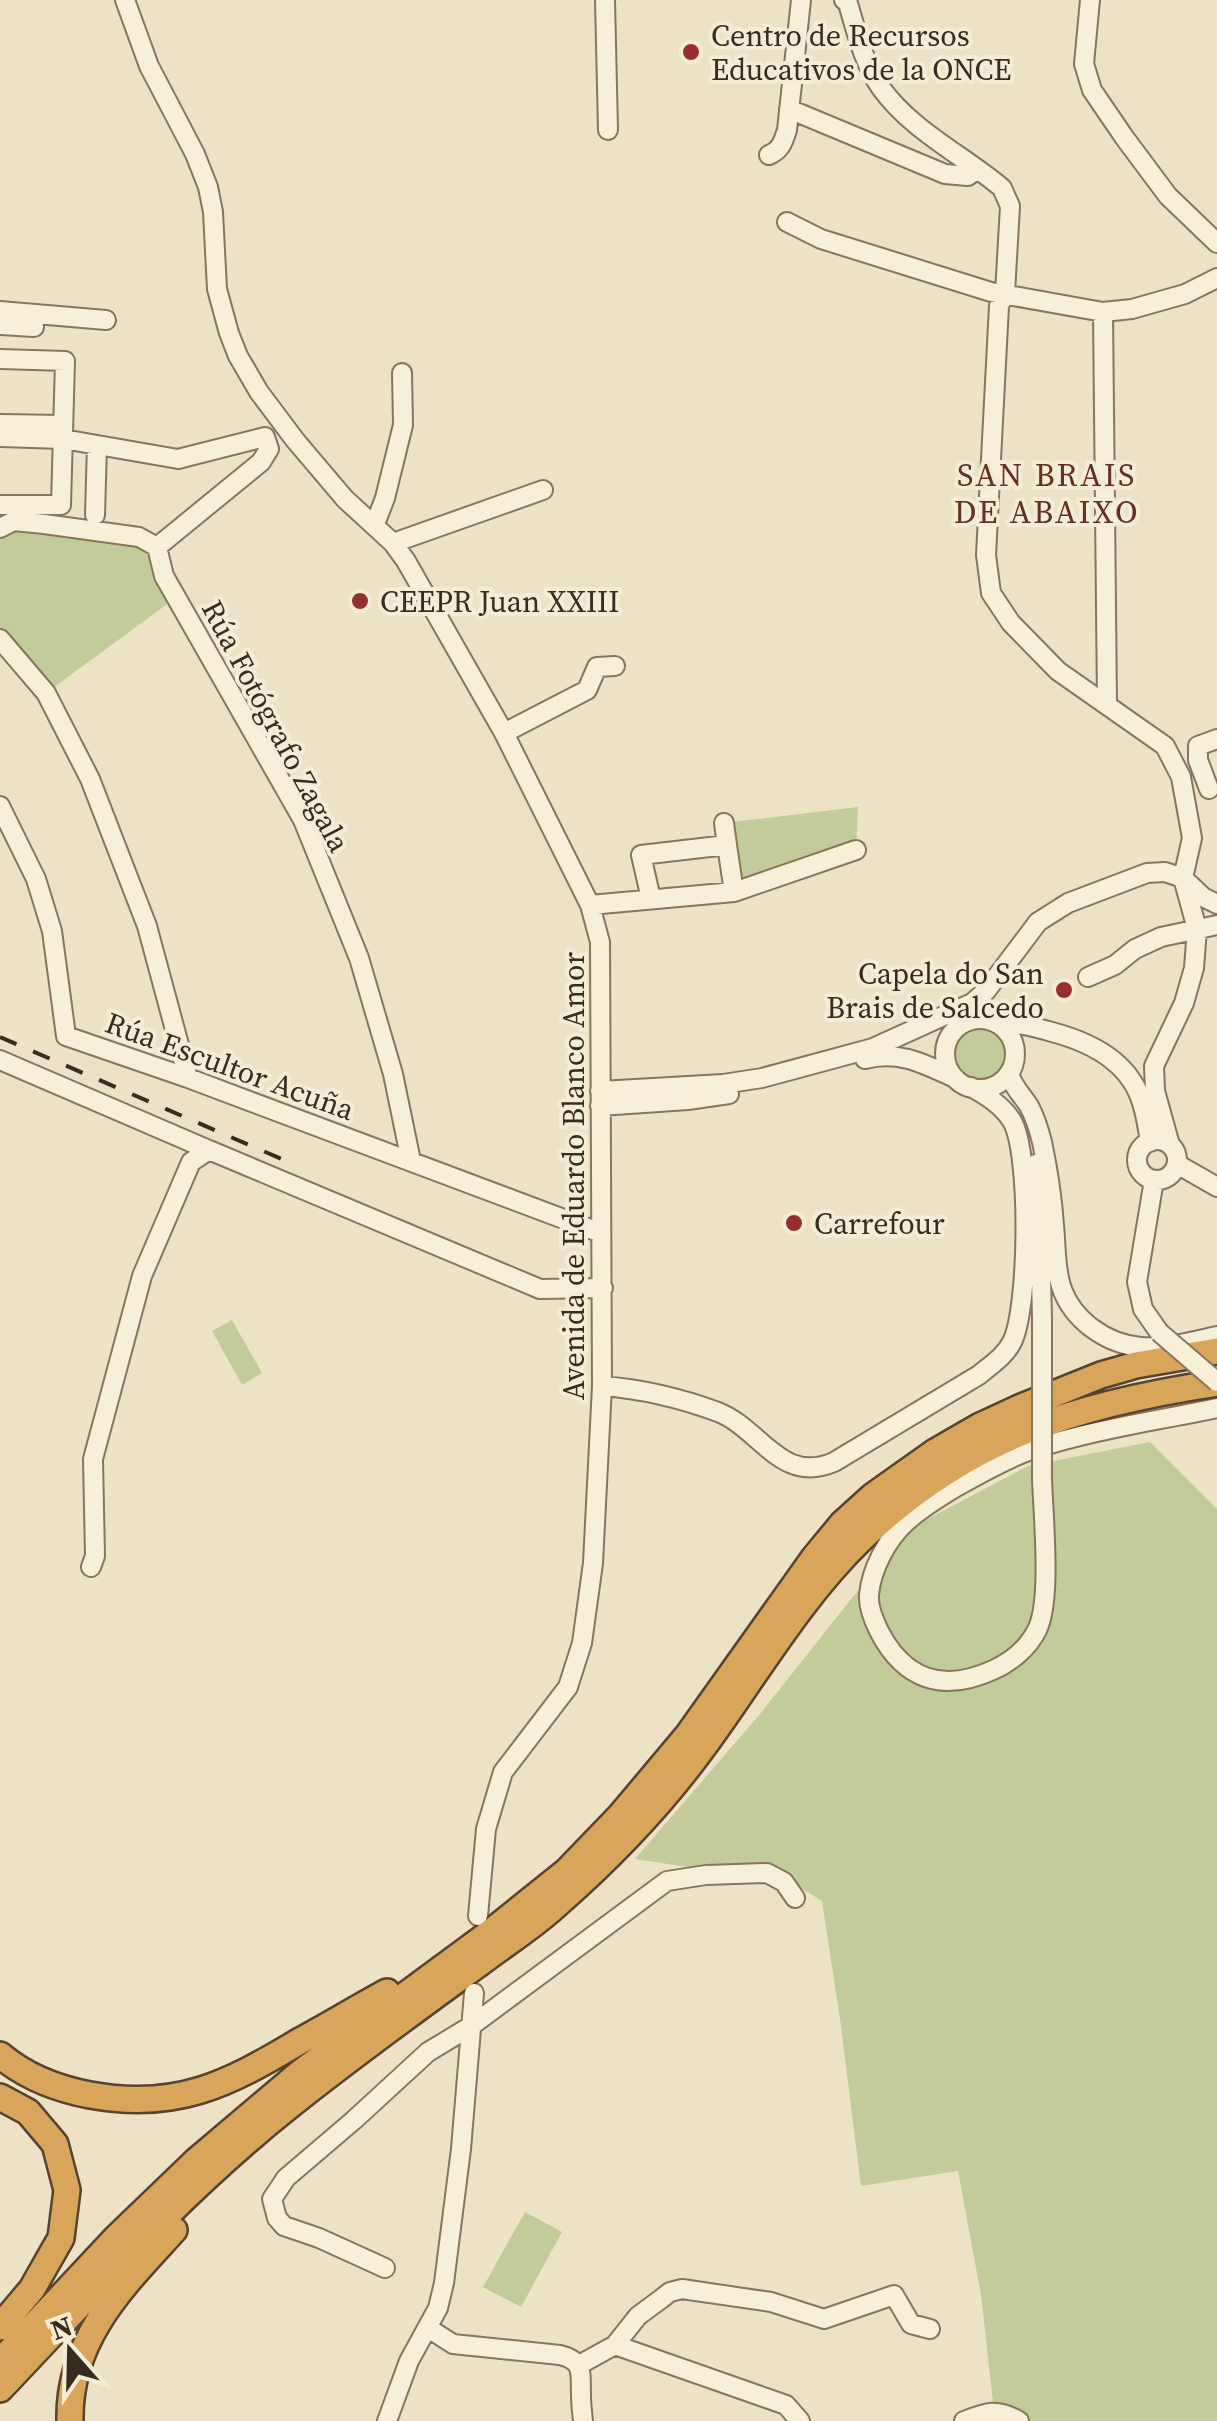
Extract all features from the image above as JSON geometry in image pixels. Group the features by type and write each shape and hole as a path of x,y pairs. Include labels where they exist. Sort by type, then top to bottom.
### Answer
{"highway":[{"path":"0,2055 33,2077 68,2091 141,2100 163,2100 208,2090 249,2071 567,1871 620,1816 688,1734 762,1628 842,1524 873,1496 980,1426 1053,1395 1136,1365 1217,1352"},
{"path":"1053,1395 1110,1380 1217,1363"},
{"path":"0,2389 211,2172 289,2106 553,1908 635,1832 701,1750 828,1574 860,1540 916,1492 984,1450 1032,1427 1091,1407 1217,1383"},
{"path":"0,2362 116,2238 196,2161 484,1924"},
{"path":"70,2421 70,2395 86,2342 129,2279 208,2194 431,1999"},
{"path":"0,2096 28,2112 55,2144 66,2190 61,2238 32,2290 0,2327"}],"street":[{"name":"Avenida de Eduardo Blanco Amor","path":"124,0 149,66 208,187 217,289 238,356 295,440 346,499 393,543 424,592 504,733 590,905 598,932 602,961 603,1288 596,1524 582,1643 568,1687 503,1772 486,1829 484,1924"},
{"path":"604,0 608,130"},
{"path":"769,154 782,146 787,130 801,0"},
{"path":"844,0 863,54 880,87 899,110 1002,188 1010,206 1005,293 999,306 986,555 991,593 1011,624 1058,670 1165,746 1181,776 1192,838"},
{"path":"1090,0 1084,64 1092,90 1168,196 1217,243"},
{"path":"789,109 945,174 968,176 977,169"},
{"path":"787,222 820,239 991,292 1104,312 1132,309 1185,294 1217,278"},
{"path":"0,311 106,320"},
{"path":"1104,312 1107,704"},
{"path":"0,325 56,328"},
{"path":"0,360 65,361 61,506 0,504"},
{"path":"375,524 403,424 402,373"},
{"path":"0,528 14,521 44,524 139,537 157,548 260,462 268,449 265,436 270,420 277,417"},
{"path":"0,424 63,432 97,444 178,459 265,436"},
{"path":"0,437 63,432"},
{"path":"265,436 278,446 295,440"},
{"path":"94,515 97,444"},
{"path":"393,543 544,490"},
{"name":"Rúa Fotógrafo Zagala","path":"157,548 164,576 313,846 359,958 393,1074 411,1162"},
{"path":"0,639 46,694 90,779 147,926 188,1078"},
{"path":"504,733 587,690 597,667 615,666"},
{"path":"1081,686 1106,677"},
{"path":"1170,1145 1157,1140 1140,1150 1142,1174 1154,1180 1166,1178 1177,1164 1156,1091 1154,1066 1184,1003 1194,968 1197,929 1183,878 1192,838 1213,785 1198,760 1198,746 1217,740"},
{"name":"Rúa Escultor Acuña","path":"0,806 36,879 52,931 66,1036 601,1233"},
{"path":"724,823 734,892"},
{"path":"651,899 641,855 727,845"},
{"path":"590,905 734,892 856,850"},
{"path":"874,1048 972,1002 986,991 1038,922 1068,903 1147,874 1165,872 1183,878 1217,904"},
{"path":"1088,977 1161,937 1217,925"},
{"path":"990,1021 990,1007 1008,964"},
{"path":"1150,1142 1136,1088 1116,1061 1095,1049 1057,1033 1012,1022 970,1020 951,1034 946,1044 948,1068 962,1082 990,1088 1016,1105 1024,1117 1036,1162 1042,1301 1042,1478 1045,1601 1038,1628 1023,1650 1004,1665 980,1676 954,1683 926,1678 901,1664 887,1646 872,1618 868,1597 878,1562 902,1524 928,1504 976,1475 1028,1451 1092,1433 1217,1408"},
{"path":"990,1021 1012,1039 1016,1050 1013,1067 990,1088"},
{"path":"600,1098 742,1081 960,1026"},
{"path":"1016,1050 1041,1038 1095,1049"},
{"path":"600,1098 725,1095 876,1056 909,1058 962,1082 1001,1106 1013,1123 1022,1155 1025,1235 1020,1316 1013,1341 1001,1357 980,1375 834,1462 802,1468 780,1459 756,1436 722,1414 671,1397 602,1386"},
{"path":"0,1060 540,1290 603,1288"},
{"path":"1008,1074 1041,1138 1057,1268 1061,1288 1074,1310 1090,1328 1114,1342 1140,1347 1217,1336"},
{"path":"91,1567 95,1556 93,1459 142,1276 191,1162 209,1150"},
{"path":"1177,1164 1217,1188"},
{"path":"1154,1180 1137,1282 1143,1308 1159,1332 1217,1383"},
{"path":"385,2268 284,2226 272,2198 286,2178 428,2052 471,2026 667,1881 706,1874 767,1873 784,1882 796,1898"},
{"path":"387,2421 409,2362 438,2308 444,2283 461,2149 474,1993"},
{"path":"579,2365 615,2345 638,2316 670,2292 682,2289 771,2302 824,2319 894,2295 912,2324 930,2329"},
{"path":"428,2328 453,2344 568,2356 579,2365 583,2421"},
{"path":"615,2345 786,2405 800,2421"},
{"path":"964,2421 988,2412 1004,2412 1019,2421"}],"green space":[{"path":"0,528 139,537 170,602 46,693 0,639"},
{"path":"858,807 856,850 734,892 724,823"},
{"path":"979,1028 998,1035 1005,1054 998,1073 979,1080 960,1073 953,1054 960,1035"},
{"path":"232,1320 262,1373 242,1385 212,1331"},
{"path":"1150,1442 1217,1509 1217,2421 995,2421 981,2295 958,2171 861,2186 822,1901 768,1868 707,1870 635,1859 760,1714 905,1531 1028,1466"},
{"path":"525,2212 562,2232 521,2307 483,2287"}],"railway":[{"path":"0,1037 293,1164"}],"place":[{"name":"Centro de Recursos Educativos de la ONCE","path":"691,52"},
{"name":"CEEPR Juan XXIII","path":"360,601"},
{"name":"Capela do San Brais de Salcedo","path":"1064,990"},
{"name":"Carrefour","path":"794,1223"}],"district":[{"name":"SAN BRAIS DE ABAIXO","path":"1047,494"}]}
